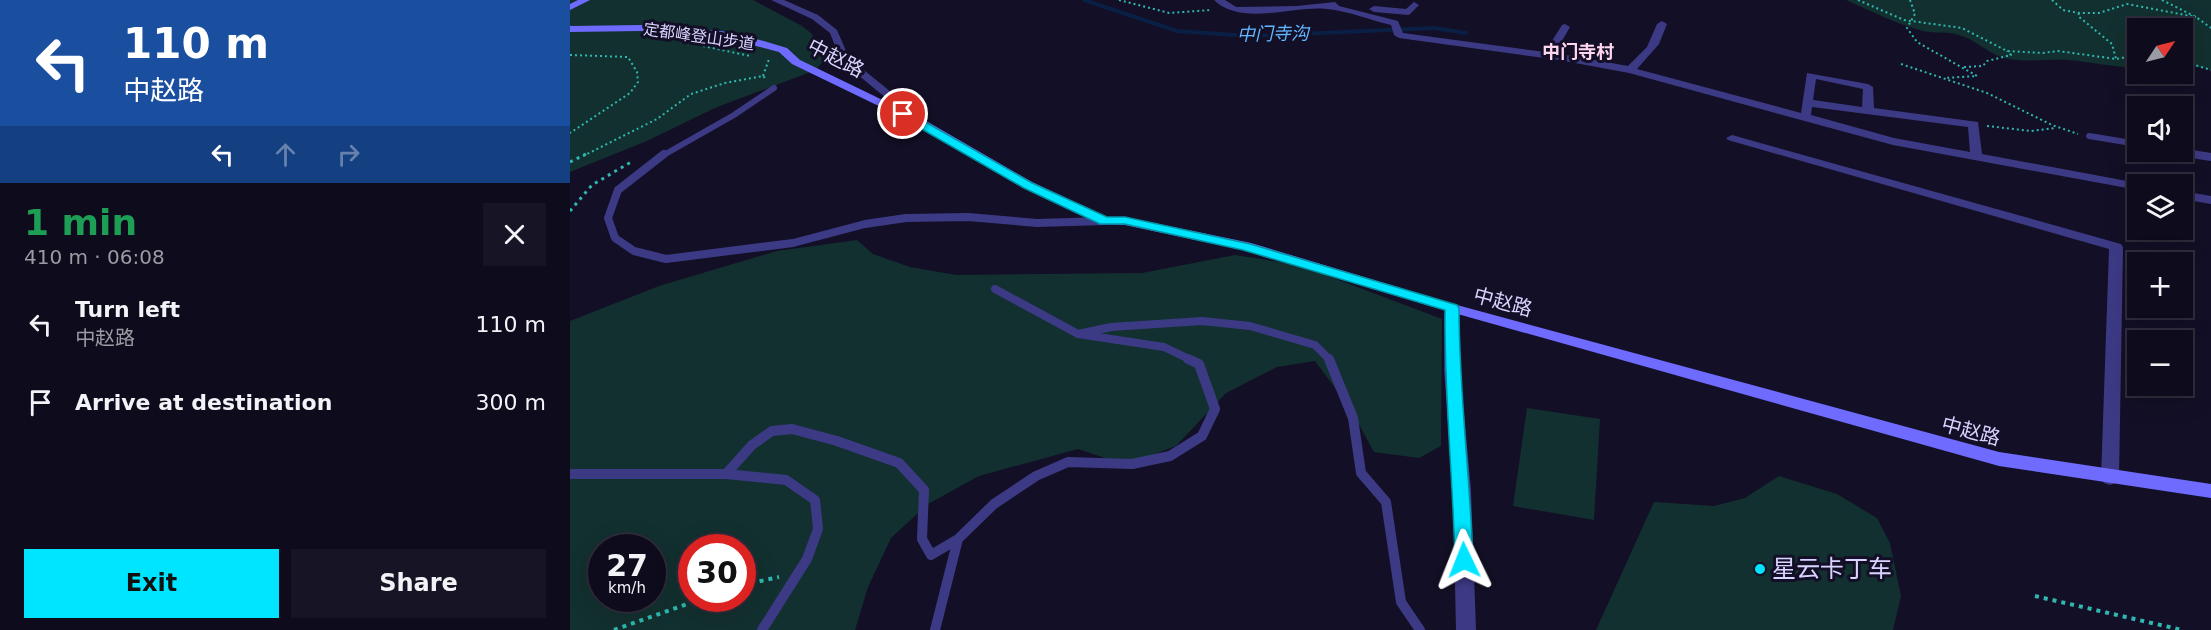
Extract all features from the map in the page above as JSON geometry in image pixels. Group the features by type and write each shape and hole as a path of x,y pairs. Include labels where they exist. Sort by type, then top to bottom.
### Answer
{"street":[{"path":"570,7 585,0"},
{"path":"776,0 815,17 834,32 845,59 924,124"},
{"path":"1219,0 1234,10 1339,4 1391,12 1409,12 1414,5"},
{"path":"1327,6 1395,23 1399,35 1630,70 1893,141 2127,184"},
{"path":"1630,70 1661,35 1662,24"},
{"path":"1548,56 1565,27"},
{"name":"中赵路","path":"570,28 641,28 744,38 783,50 796,62 924,124 1028,185 1105,221 1125,220 1246,246 1452,308 1999,459 2110,478 2211,491"},
{"path":"1806,117 1811,75 1868,87 1868,111"},
{"path":"1808,104 1974,124 1976,156"},
{"path":"1732,138 2116,247 2110,478"},
{"path":"2193,197 2211,200"},
{"path":"1452,308 1452,369 1462,490 1466,630"}],"lane":[{"path":"774,88 734,115 659,157 618,190 608,218 615,238 634,251 666,259 793,243 865,224 906,218 968,217 1037,223 1105,221"},
{"path":"2089,136 2127,142"},
{"path":"2193,154 2211,157"},
{"path":"726,474 752,445 772,431 792,429 837,441 899,463 924,490 922,539 931,555 958,539 994,504 1035,476 1068,462 1132,464 1170,456 1202,436 1215,409 1199,364 1164,347 1078,334 994,289"},
{"path":"1078,334 1110,327 1202,321 1250,326 1315,345 1332,362 1339,386 1353,418 1360,473 1386,502 1401,602 1420,630"},
{"path":"570,474 726,474 786,480 815,500 818,530 799,572 762,630"},
{"path":"935,630 958,539"}],"path":[{"path":"1119,0 1169,13 1234,10"},
{"path":"1858,0 1894,17 1962,28 2007,51 2043,53 2058,51 2115,59 2127,57"},
{"path":"1910,0 1915,14 1907,28 1917,42 1977,76 1945,78"},
{"path":"2052,0 2063,10 2079,13 2099,13 2127,4 2196,17"},
{"path":"2162,0 2196,17 2211,28"},
{"path":"2079,13 2078,16 2112,44 2115,59"},
{"name":"定都峰登山步道","path":"694,44 737,54 770,58 763,76"},
{"path":"1962,67 1983,66 1987,62 2010,55 2007,51"},
{"path":"570,55 628,57 637,72 638,82 630,93 596,114 570,134"},
{"path":"1901,64 2014,104 2056,128 2089,136"},
{"path":"2193,64 2211,70"},
{"path":"570,162 657,119 691,94 725,83 763,76 774,88"},
{"path":"1974,124 2031,130 2056,128"},
{"path":"756,582 799,572"},
{"path":"2035,596 2182,630"},
{"path":"614,630 678,607"}],"green space":[{"path":"570,0 753,0 811,33 826,58 816,70 717,107 647,141 570,172"},
{"path":"1846,0 2211,0 2211,70 2193,66 2193,18 2127,18 2127,67 2069,60 2004,58 1959,35 1928,32 1884,17"},
{"path":"857,240 873,254 910,267 956,275 1142,273 1235,255 1299,265 1442,319 1441,446 1419,458 1374,452 1350,408 1315,361 1277,367 1226,393 1176,446 1126,465 1078,449 979,476 928,504 891,538 868,587 855,630 570,630 570,321 659,286 777,251"},
{"path":"1527,408 1600,419 1594,520 1513,506"},
{"name":"星云卡丁车","path":"1779,476 1837,494 1877,518 1890,543 1901,596 1893,630 1596,630 1654,502 1714,506 1745,498"}],"waterway":[{"name":"中门寺沟","path":"1084,0 1177,31 1250,36 1434,28 1466,33"}],"place":[{"name":"星云卡丁车","path":"1760,569"}],"district":[{"name":"中门寺村","path":"1578,52"}],"route":[{"path":"903,114 1028,185 1105,221 1125,220 1246,246 1452,308 1452,369 1462,490 1464,560"}]}
